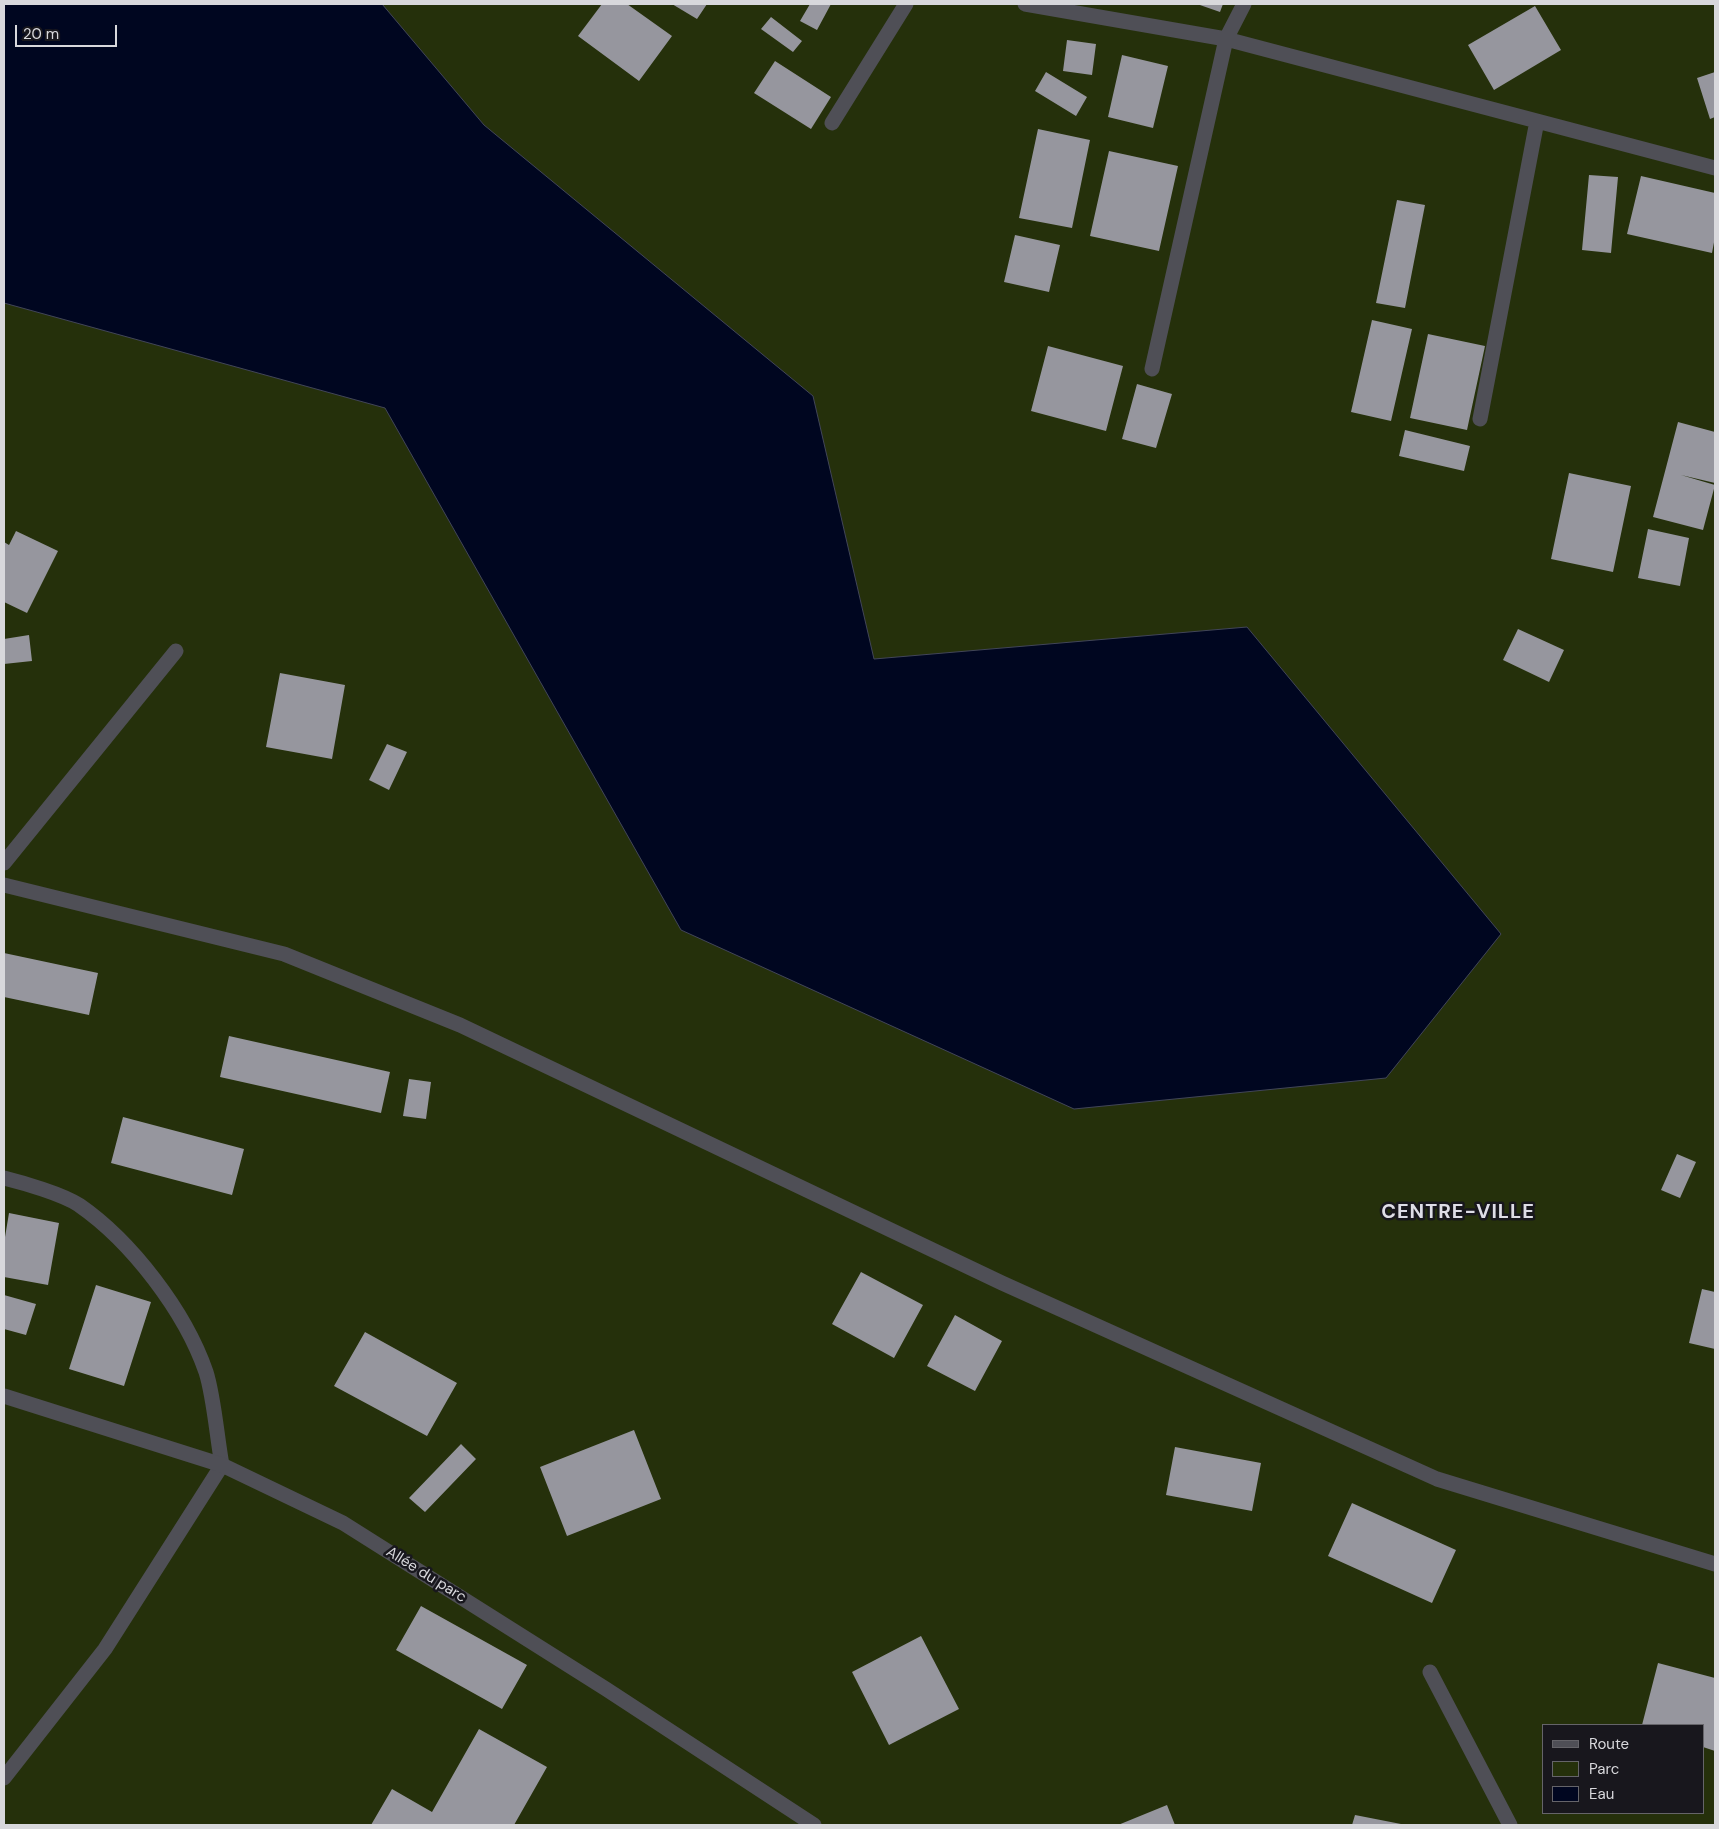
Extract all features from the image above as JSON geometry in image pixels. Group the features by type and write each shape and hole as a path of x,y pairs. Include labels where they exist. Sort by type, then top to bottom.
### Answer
{"street":[{"path":"832,123 906,4"},
{"path":"1025,4 1226,39 1715,168"},
{"path":"1152,369 1226,39 1244,4"},
{"path":"1480,418 1537,121"},
{"path":"4,863 176,651"},
{"path":"4,885 284,954 460,1025 1002,1282 1437,1479 1715,1564"},
{"path":"4,1178 24,1183 77,1204 124,1243 180,1315 206,1372 222,1465 105,1649 4,1778"},
{"name":"Allée du parc","path":"4,1396 222,1465 343,1523 814,1825"},
{"path":"1430,1672 1510,1825"}],"green space":[{"path":"4,4 1715,4 1715,1825 4,1825"}],"water":[{"path":"4,4 382,4 484,125 813,396 874,659 1247,627 1501,934 1386,1078 1074,1109 681,930 385,408 4,303"}],"building":[{"path":"602,4 627,4 672,36 639,81 578,36"},
{"path":"672,4 707,4 697,19"},
{"path":"810,4 831,4 817,30 800,21"},
{"path":"1197,4 1223,4 1220,12"},
{"path":"1535,6 1561,50 1494,90 1468,45"},
{"path":"771,17 802,41 793,52 761,29"},
{"path":"1067,40 1096,44 1092,75 1063,71"},
{"path":"1122,55 1168,66 1153,128 1108,117"},
{"path":"775,61 831,97 811,129 754,93"},
{"path":"1046,72 1087,97 1076,116 1035,91"},
{"path":"1715,72 1715,117 1710,119 1697,78"},
{"path":"1038,129 1090,140 1072,228 1019,218"},
{"path":"1109,151 1178,166 1159,251 1090,236"},
{"path":"1589,175 1618,177 1611,253 1582,250"},
{"path":"1641,176 1715,193 1715,237 1712,253 1627,234"},
{"path":"1397,200 1425,205 1405,308 1376,303"},
{"path":"1015,235 1060,245 1049,292 1004,282"},
{"path":"1372,320 1412,329 1391,421 1351,412"},
{"path":"1428,334 1485,346 1467,430 1410,418"},
{"path":"1048,346 1123,366 1106,431 1031,411"},
{"path":"1137,384 1172,394 1156,448 1122,439"},
{"path":"1678,422 1715,432 1715,483 1681,475 1715,485 1703,530 1653,517"},
{"path":"1405,430 1470,446 1464,471 1399,456"},
{"path":"1569,473 1631,486 1613,572 1551,559"},
{"path":"1648,529 1689,538 1680,586 1638,578"},
{"path":"16,531 58,551 27,613 4,602 4,542 9,545"},
{"path":"1518,629 1564,650 1549,682 1503,660"},
{"path":"29,635 32,661 4,664 4,639"},
{"path":"280,673 345,685 332,759 266,747"},
{"path":"387,744 407,752 389,790 369,780"},
{"path":"4,953 98,973 89,1015 4,997"},
{"path":"229,1036 390,1072 381,1113 220,1077"},
{"path":"409,1079 431,1082 426,1119 403,1116"},
{"path":"123,1117 244,1149 232,1195 111,1163"},
{"path":"1677,1154 1696,1162 1680,1198 1661,1190"},
{"path":"9,1213 59,1223 48,1285 4,1277 4,1243"},
{"path":"861,1272 923,1305 894,1358 832,1324"},
{"path":"96,1285 151,1302 124,1386 69,1369"},
{"path":"1702,1289 1715,1292 1715,1349 1689,1343"},
{"path":"4,1295 36,1304 26,1335 4,1329"},
{"path":"955,1315 1002,1341 975,1391 927,1366"},
{"path":"365,1332 457,1383 427,1436 334,1386"},
{"path":"634,1430 661,1499 567,1536 540,1467"},
{"path":"461,1444 476,1459 425,1512 409,1498"},
{"path":"1175,1447 1261,1463 1252,1511 1166,1495"},
{"path":"1352,1503 1456,1550 1432,1603 1328,1556"},
{"path":"421,1606 527,1665 502,1709 396,1650"},
{"path":"921,1636 959,1709 889,1745 852,1672"},
{"path":"1658,1663 1715,1678 1715,1751 1704,1747 1704,1724 1642,1724"},
{"path":"479,1729 547,1767 514,1825 371,1825 392,1789 432,1812"},
{"path":"1167,1805 1175,1825 1118,1825"},
{"path":"1355,1815 1401,1824 1401,1825 1352,1825"}],"district":[{"name":"CENTRE-VILLE","path":"1458,1213"}]}
